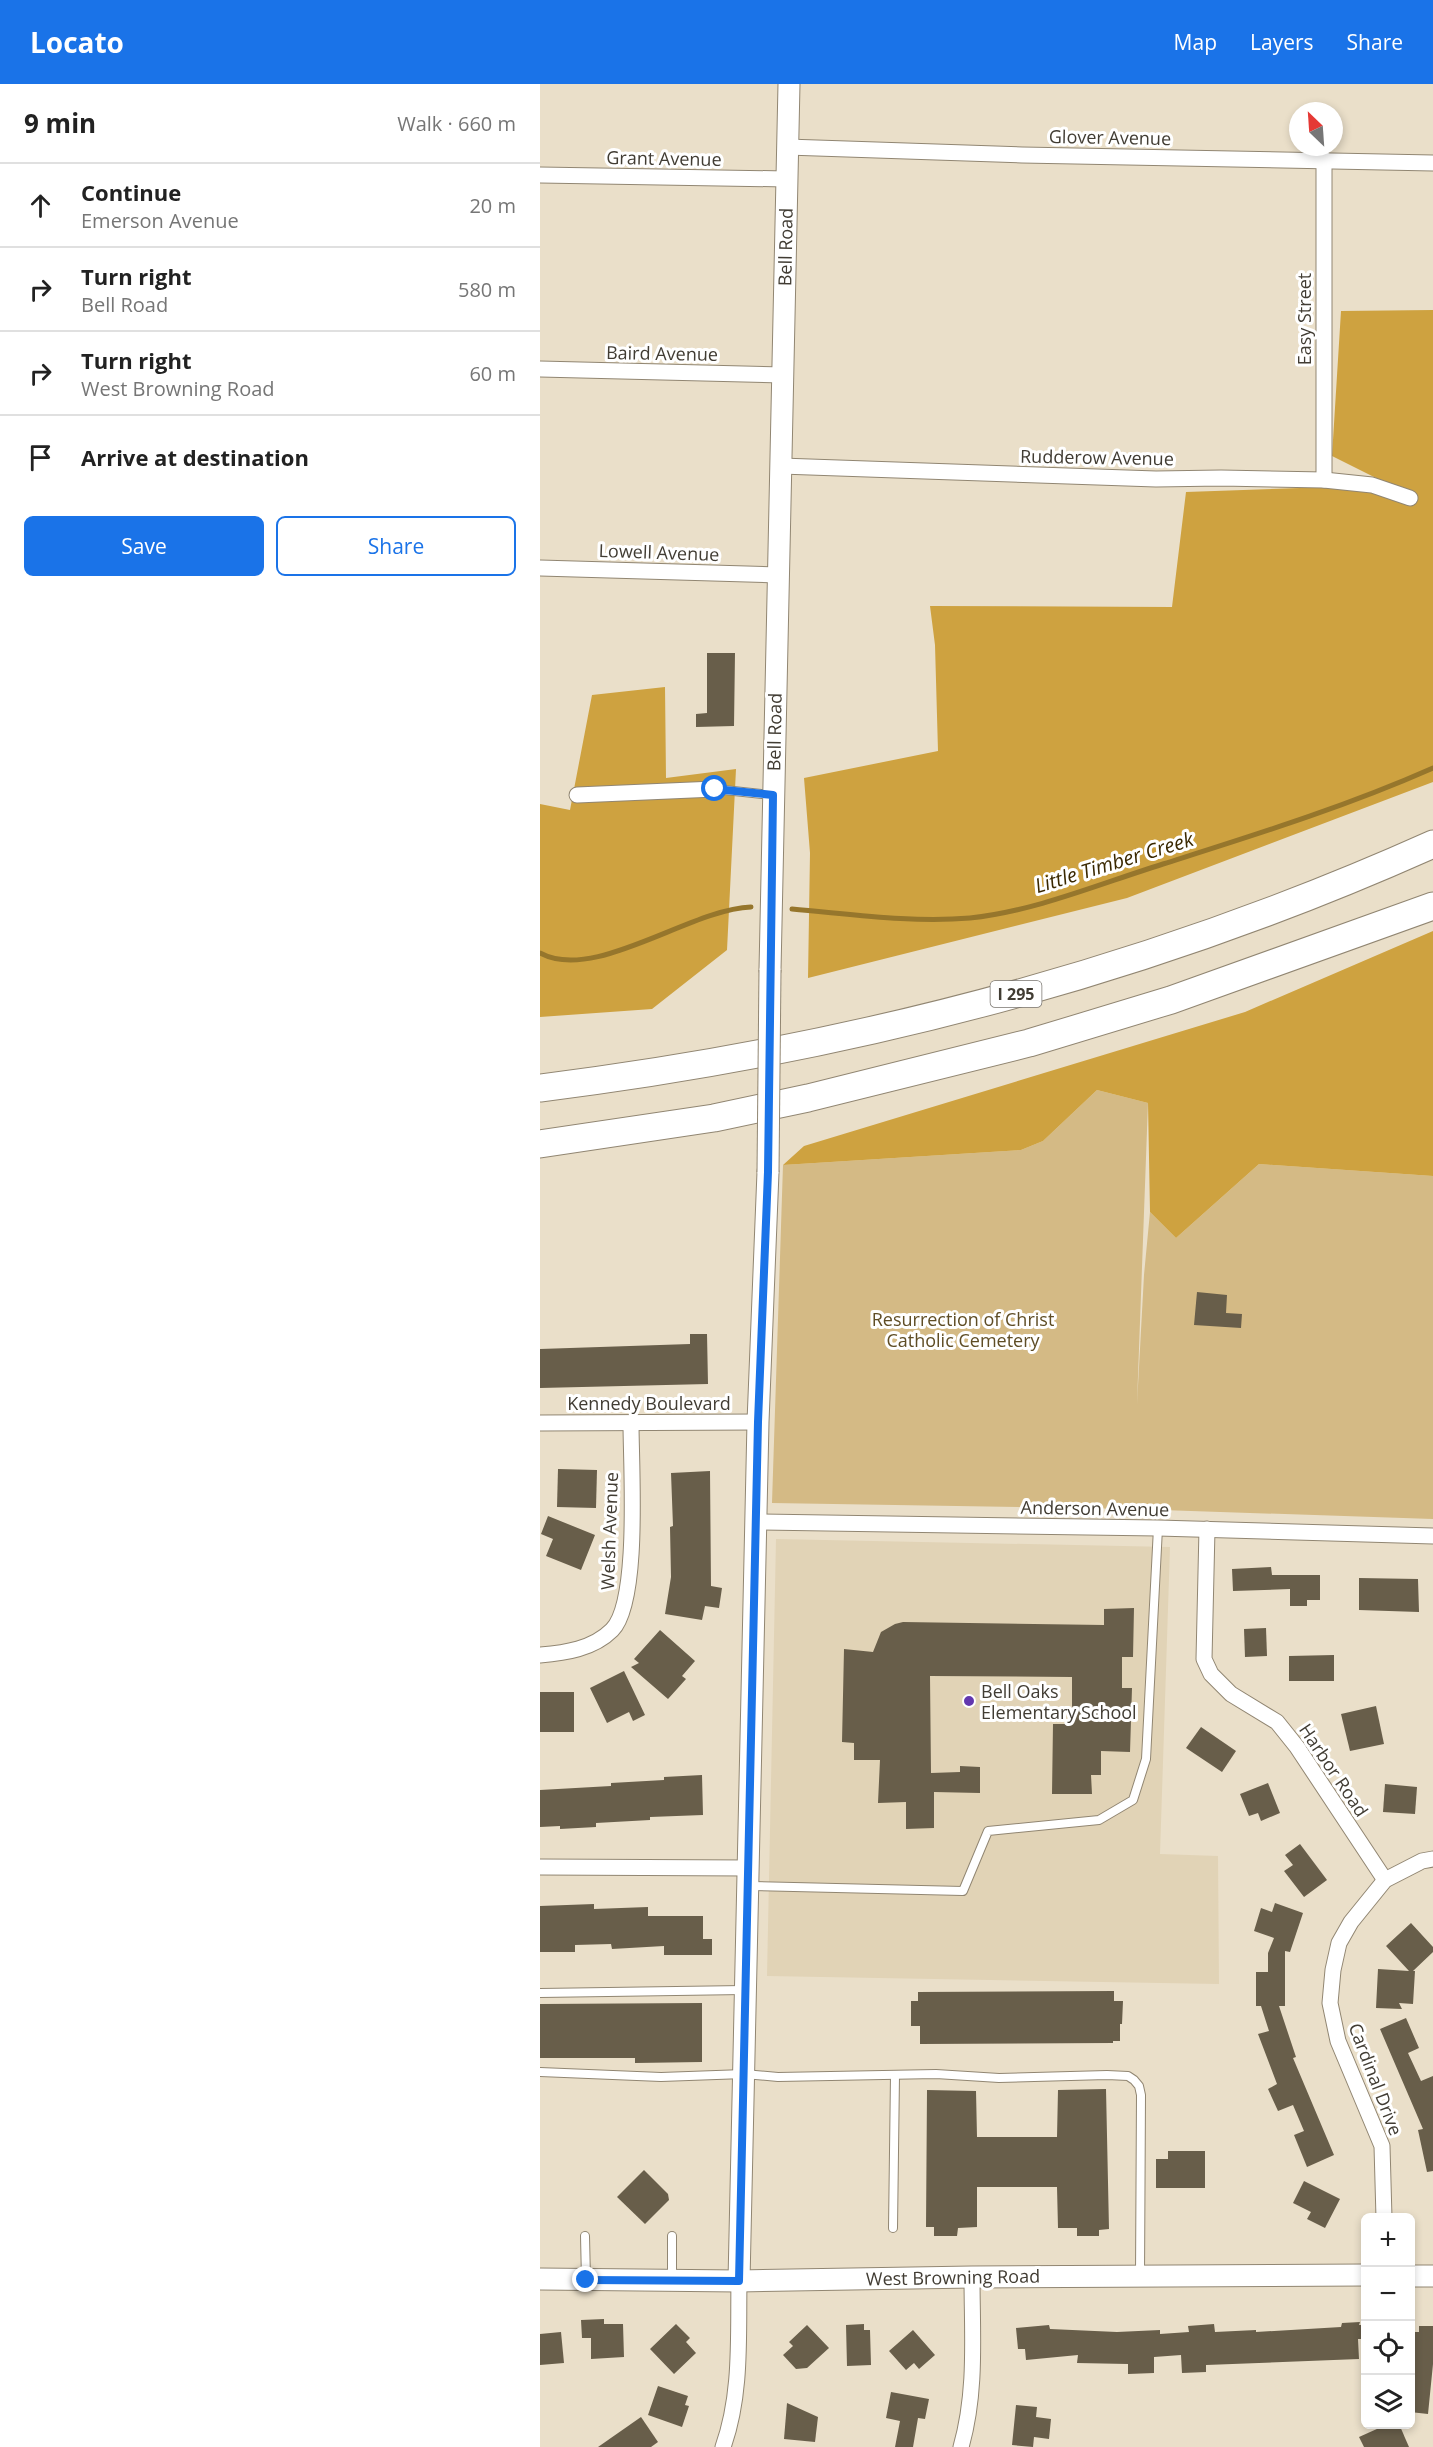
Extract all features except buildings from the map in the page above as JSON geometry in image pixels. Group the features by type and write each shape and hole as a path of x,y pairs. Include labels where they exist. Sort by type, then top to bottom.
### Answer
{"highway":[{"name":"I 295","path":"540,1088 644,1075 756,1056 1008,997 1095,971 1254,917 1433,844"},
{"path":"1334,941 1433,895"},
{"path":"540,1144 714,1118 808,1098 1008,1049 1171,1000 1433,906"}],"street":[{"name":"Bell Road","path":"739,2281 758,1422 768,1172 777,575 789,84"},
{"name":"Glover Avenue","path":"787,147 1022,155 1324,159 1433,163"},
{"name":"Easy Street","path":"1323,480 1324,159"},
{"name":"Grant Avenue","path":"540,175 786,180"},
{"name":"Baird Avenue","path":"540,369 783,375"},
{"name":"Rudderow Avenue","path":"781,466 1156,479 1323,480 1372,486 1410,498"},
{"name":"Lowell Avenue","path":"540,568 777,575"},
{"path":"577,795 715,789"},
{"name":"Kennedy Boulevard","path":"540,1423 758,1422"},
{"name":"Welsh Avenue","path":"540,1655 568,1653 600,1640 614,1628 625,1603 631,1571 631,1424"},
{"name":"Anderson Avenue","path":"756,1522 1207,1529 1433,1536"},
{"name":"Harbor Road","path":"1207,1529 1203,1659 1210,1674 1231,1694 1277,1722 1297,1747 1385,1880"},
{"name":"Cardinal Drive","path":"1383,2213 1382,2146 1338,2041 1330,2003 1333,1970 1340,1943 1351,1922 1385,1880 1422,1861 1433,1859"},
{"path":"540,1867 748,1877"},
{"name":"West Browning Road","path":"540,2279 739,2281 972,2277 1361,2276"},
{"path":"1415,2276 1433,2276"},
{"path":"961,2447 973,2382 972,2277"},
{"path":"723,2447 732,2421 738,2362 739,2281"}],"lane":[{"path":"715,789 773,795"},
{"path":"748,1877 963,1891 988,1831 1099,1820 1133,1800 1146,1759 1158,1528"},
{"path":"540,1993 746,1990"},
{"path":"540,2072 661,2077 744,2074 778,2077 895,2075 999,2078 1107,2074 1128,2076 1139,2086 1141,2094 1140,2276"},
{"path":"893,2228 895,2075"},
{"path":"585,2236 586,2280"},
{"path":"672,2236 672,2280"}],"shaded area":[{"path":"1433,310 1433,782 1127,898 808,978 810,853 804,778 938,751 935,645 930,606 1172,607 1186,492 1390,485 1332,456 1341,311"},
{"path":"665,687 666,778 736,769 727,950 652,1009 540,1017 540,804 570,810 592,695"},
{"path":"1433,931 1433,1176 1259,1164 1176,1238 1150,1212 1148,1103 1097,1090 1043,1141 1021,1150 783,1165 804,1146 1245,1012"},
{"name":"Bell Oaks Elementary School","path":"776,1539 1170,1547 1160,1854 1218,1856 1219,1984 767,1976"}],"green space":[{"name":"Resurrection of Christ Catholic Cemetery","path":"1097,1090 1148,1103 1137,1404 1150,1212 1176,1238 1259,1164 1433,1176 1433,1519 1132,1509 772,1503 783,1165 1021,1150 1043,1141"}],"waterway":[{"name":"Little Timber Creek","path":"792,909 926,919 970,918 1019,909 1067,896 1299,820 1433,768"},
{"name":"Little Timber Creek","path":"540,953 562,960 587,959 643,942 700,919 751,907"}],"place":[{"name":"Bell Oaks Elementary School","path":"969,1701"}],"route":[{"path":"586,2280 739,2281 758,1422 768,1172 773,795 715,789"}]}
